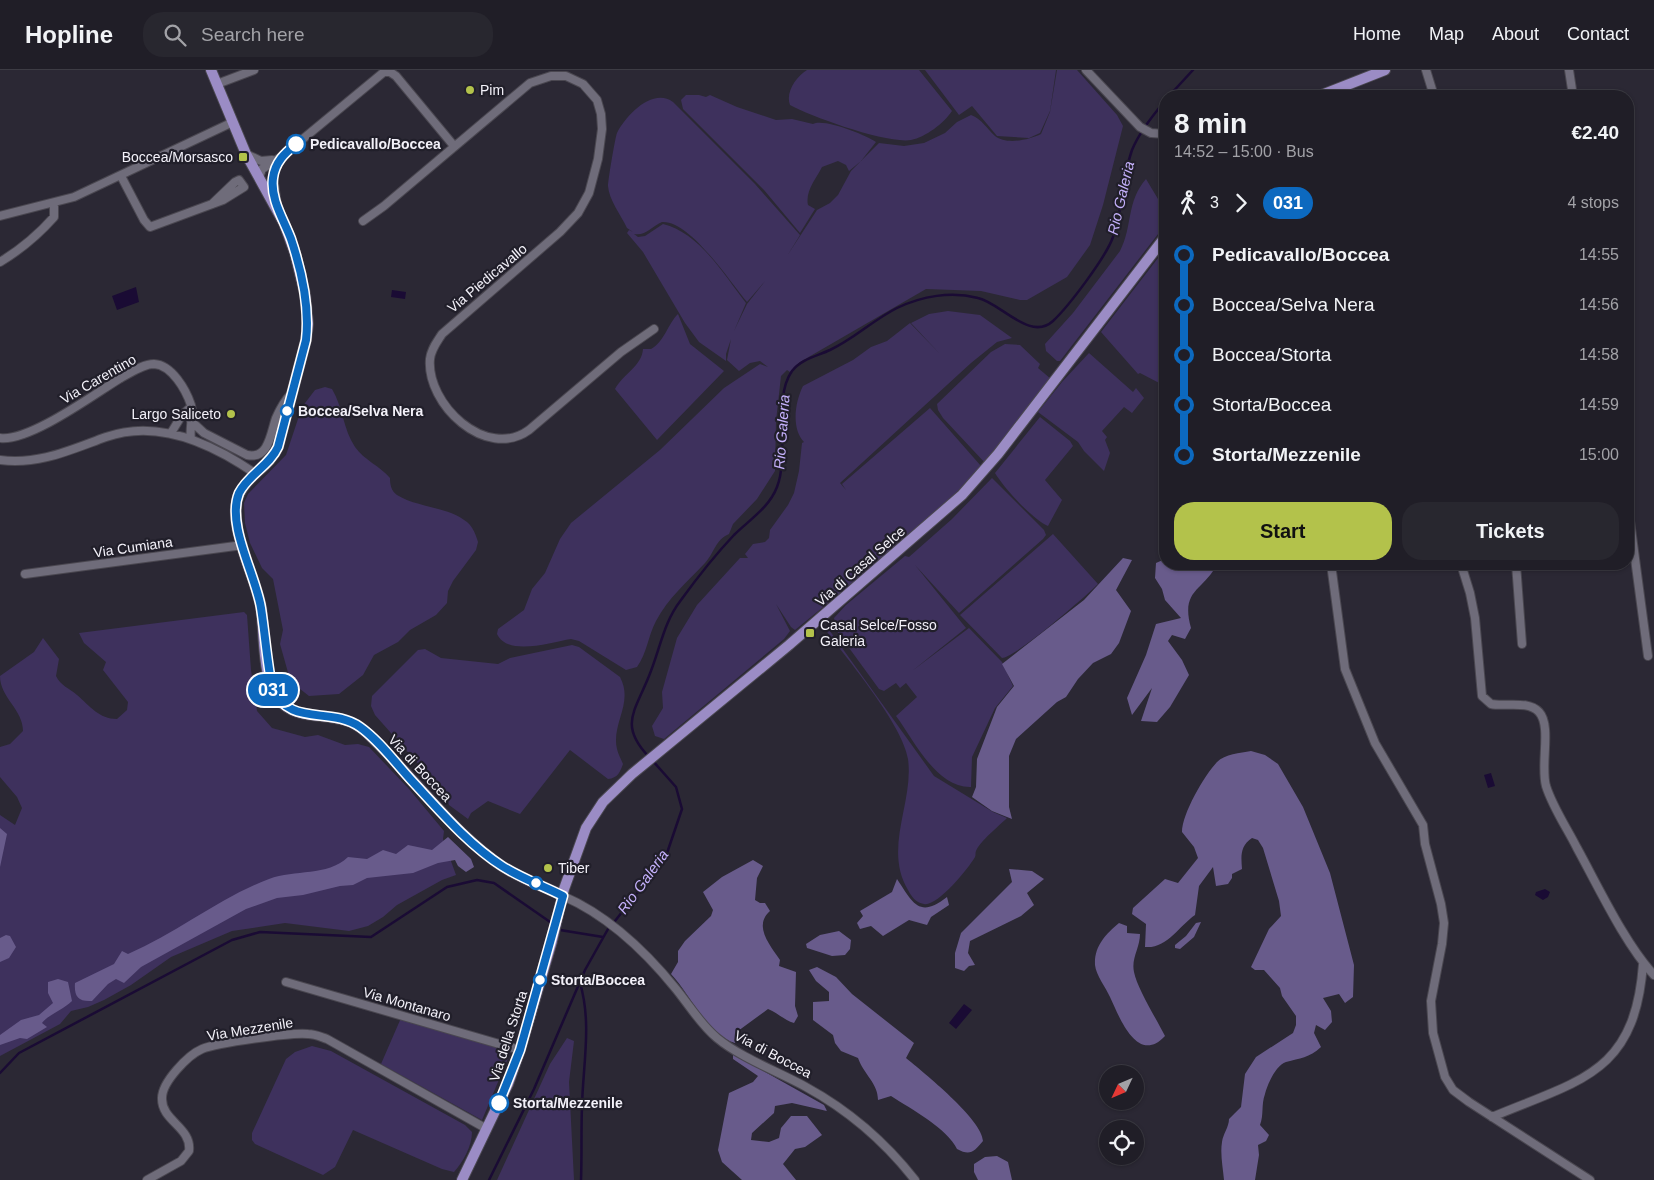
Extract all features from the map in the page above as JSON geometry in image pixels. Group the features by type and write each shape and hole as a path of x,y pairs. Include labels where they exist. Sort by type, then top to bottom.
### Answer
{"main road":[{"name":"Via di Boccea","path":"211,70 246,154 277,209 295,254 307,309 306,340 278,447 241,490 237,500 236,517 261,606 272,687 281,702 297,713 330,715 359,726 455,826 487,855 513,873 563,896"},
{"path":"1334,90 1385,70"},
{"name":"Via di Casal Selce","path":"563,896 586,828 603,802 632,774 789,645 962,495 998,454 1159,245"},
{"name":"Via della Storta","path":"462,1180 508,1084 552,941 563,896"}],"street":[{"path":"217,84 254,70"},
{"path":"1086,70 1131,119 1143,129 1159,133"},
{"path":"1426,70 1432,90"},
{"path":"1569,70 1572,90"},
{"path":"259,177 262,169 281,157 378,75 386,71 396,76 454,146"},
{"name":"Via Piedicavallo","path":"363,221 384,206 530,82 557,75 578,80 592,93 600,107 602,122 598,159 589,193 578,213 556,236 450,326 436,342 432,352 430,369 436,391 466,426 478,435 495,440 508,440 523,434 627,347 654,329"},
{"path":"0,216 54,204 121,176 233,122"},
{"path":"246,154 263,162 281,157"},
{"path":"277,209 272,180 281,157"},
{"path":"121,176 144,220 150,226 212,204"},
{"path":"0,262 17,252 54,218 54,204"},
{"name":"Via Carentino","path":"0,438 16,438 32,431 129,374 152,364 164,367 175,377 191,407 189,426 191,439"},
{"path":"191,421 204,432 247,455 255,456 266,449 282,406 291,393"},
{"path":"171,433 182,415 191,407"},
{"path":"0,460 38,461 75,450 108,436 148,429 191,439 256,474"},
{"name":"Via Cumiana","path":"26,574 243,545"},
{"path":"1634,551 1648,656"},
{"path":"1332,570 1344,669 1375,743 1422,822 1428,860 1441,904 1444,923 1442,944 1434,980 1431,1014 1441,1069 1446,1080 1457,1093 1590,1180"},
{"path":"1462,570 1470,593 1475,618 1482,696 1491,704 1529,706 1541,714 1545,729 1544,775 1550,796 1604,897 1643,964 1654,975"},
{"path":"1516,570 1522,644"},
{"name":"Via di Boccea","path":"563,896 604,919 617,930 665,975 717,1038 730,1047 809,1089 836,1107 887,1148 915,1180"},
{"path":"1492,1117 1578,1082 1613,1055 1628,1031 1638,1000 1643,964"},
{"name":"Via Montanaro","path":"286,982 520,1050"},
{"name":"Via Mezzenile","path":"146,1180 181,1161 189,1150 187,1136 166,1114 162,1100 166,1086 185,1062 193,1054 207,1048 284,1035 309,1034 327,1039 487,1129"}],"shaded area":[{"path":"807,70 919,70 952,111 934,129 923,136 911,140 885,138 868,134 815,116 790,105 789,95 793,85 799,76"},
{"path":"925,70 1056,70 1050,111 1040,133 1029,138 997,136 972,106 959,115"},
{"path":"1057,70 1077,70 1117,115 1123,126 1103,205 1090,245 1067,277 1027,300 981,291 926,289 800,362 790,372 787,370 781,376 776,421 775,471 757,499 733,524 729,534 718,543 705,563 666,605 653,627 637,667 626,670 579,641 571,639 531,646 510,645 503,641 497,634 498,629 524,610 532,589 545,573 560,539 571,523 660,450 724,388 760,364 768,367 760,361 750,363 739,371 727,360 731,339 726,354 726,361 699,342 685,323 643,252 627,233 629,230 633,232 627,228 611,197 608,186 617,133 633,111 649,100 657,98 665,98 673,102 755,184 800,235 787,256 817,210 830,203 838,195 851,171 879,143 904,146 924,143 945,133 957,122 971,115 1000,139 1011,141 1024,140 1041,134 1050,112","holes":["662,222 673,224 697,241 720,267 747,302 766,280 747,304 734,331 746,303 720,268 700,246 688,236 663,224 645,236 638,237 634,234 645,232"]},
{"path":"686,95 706,97 710,95 737,107 776,120 792,119 813,124 826,123 835,125 876,142 861,161 849,171 846,165 838,161 822,167 812,185 807,200 808,205 815,209 800,233 764,190 683,109 681,100"},
{"path":"1146,179 1159,201 1159,233 1060,361 1057,361 1046,351 1045,344 1073,313 1120,251 1127,232 1132,205"},
{"path":"1159,257 1159,383 1140,373 1138,374 1101,332"},
{"path":"136,287 139,302 117,310 112,296"},
{"path":"392,290 406,292 405,299 391,297"},
{"path":"948,311 980,315 1012,338 997,342 971,363 840,483 846,490 842,484 930,408 981,466 948,502 896,544 897,547 795,630 776,604 790,631 784,639 664,739 655,736 652,726 663,708 662,692 677,638 697,605 740,558 748,558 745,554 753,544 765,542 769,538 770,530 794,493 802,443 804,442 797,430 796,422 796,407 803,386 853,360 871,347 887,341 910,323 940,354 911,323 929,314"},
{"path":"678,314 690,344 724,371 657,440 615,389 636,365 643,349 651,349 660,342"},
{"path":"1005,344 1020,345 1040,364 1038,368 1051,379 986,464 943,418 937,404 991,352"},
{"path":"1089,353 1133,392 1136,388 1144,398 1132,413 1124,407 1102,431 1107,437 1105,440 1110,453 1104,471 1084,451 1078,442 1038,412"},
{"path":"325,387 332,389 336,396 348,433 355,447 390,478 393,492 405,499 459,517 471,526 478,542 476,550 453,581 448,591 447,603 436,615 410,630 398,642 374,655 363,675 339,694 309,696 295,685 289,676 280,644 283,630 273,579 262,568 250,543 245,523 244,503 248,494 286,455 302,407 315,390"},
{"path":"1040,417 1070,441 1073,446 1045,480 1062,500 1048,526 1034,517 1019,502 995,473"},
{"path":"992,478 1044,530 1046,535 1043,539 959,613 915,565 966,628 912,671 969,628 1002,662 1013,686 995,708 972,757 971,787 958,785 947,780 927,761 896,716 917,697 906,683 900,688 896,683 884,691 879,689 836,630 834,618 846,605 905,556 909,557 952,519"},
{"path":"1053,534 1098,584 1035,638 1002,658 960,615"},
{"path":"1123,558 1132,560 1116,590 1131,611 1119,643 1111,654 1093,663 1078,679 1066,697 1057,702 1016,739 1009,756 1009,807 1012,819 992,811 972,797 976,787 977,759 997,707 1014,686 1002,664 1084,600"},
{"path":"1159,562 1159,570 1214,570 1191,598 1188,615 1191,628 1185,639 1172,635 1168,641 1182,660 1189,675 1170,707 1157,722 1141,721 1152,688 1132,715 1127,698 1146,655 1156,624 1181,618 1165,600 1162,589 1155,578 1156,563"},
{"path":"244,612 247,615 251,670 257,711 272,728 305,737 318,735 345,745 358,744 369,747 409,789 444,831 443,839 456,875 442,880 397,905 383,917 368,926 349,931 285,923 232,931 171,957 131,985 88,1007 71,1011 60,1024 0,1056 0,815 15,825 22,808 17,797 0,777 0,747 10,744 23,731 19,716 1,684 0,676 34,652 43,638 59,659 56,676 60,682 100,714 117,719 127,710 128,702 103,670 106,662 84,643 79,633"},
{"path":"827,627 934,776 993,812 1007,818 981,843 975,857 959,878 944,894 930,903 924,904 919,902 911,895 901,874 898,858 909,776 908,759 904,745 873,692 825,629"},
{"path":"572,645 579,647 620,677 625,696 616,740 617,751 623,764 616,776 608,779 570,750 520,814 488,801 471,813 468,819 449,805 446,795 375,715 371,706 372,696 418,650 425,649 441,658 498,664 510,658"},
{"path":"1251,751 1265,755 1278,764 1303,807 1330,873 1354,965 1353,997 1345,1003 1339,994 1323,998 1331,1011 1332,1022 1325,1030 1316,1025 1314,1033 1321,1047 1308,1056 1282,1064 1272,1076 1264,1098 1260,1125 1269,1135 1266,1141 1258,1145 1259,1155 1255,1180 1224,1180 1221,1156 1222,1142 1229,1119 1241,1107 1245,1074 1256,1057 1293,1033 1296,1025 1296,1016 1282,996 1280,988 1264,970 1255,970 1251,967 1269,929 1281,916 1279,901 1263,848 1258,840 1252,838 1245,844 1241,860 1242,869 1232,874 1228,884 1216,886 1213,867 1199,886 1195,915 1166,941 1153,947 1145,947 1146,924 1132,914 1133,908 1165,879 1178,883 1198,858 1194,847 1182,832 1183,824 1200,786 1212,768 1224,757"},
{"path":"1491,773 1495,786 1488,788 1484,775"},
{"path":"0,828 7,834 0,867"},
{"path":"448,837 471,859 474,867 466,872 458,866 455,860 438,863 413,873 367,878 353,885 277,898 246,909 141,967 124,983 116,979 108,984 92,1001 80,999 76,995 75,983 114,964 122,951 128,954 146,946 233,896 269,879 289,874 321,870 340,863 348,857 367,859 383,850 396,854 408,845 432,850"},
{"path":"753,860 763,866 757,878 755,900 765,903 770,911 763,923 765,936 780,960 779,966 796,972 795,1006 798,1016 794,1023 768,1009 738,1031 735,1043 725,1038 707,1023 671,974 678,962 678,951 685,941 711,916 713,910 703,892 722,877"},
{"path":"1009,869 1032,871 1044,879 1027,893 1034,905 1021,916 970,941 968,953 975,965 969,966 964,971 955,968 955,953 961,933 1012,882"},
{"path":"897,879 912,901 918,905 930,907 947,897 949,905 931,917 927,925 909,920 883,936 871,926 860,929 857,923 863,916 860,911 892,892"},
{"path":"1545,889 1550,892 1548,897 1543,900 1535,895 1536,892"},
{"path":"1201,922 1194,937 1180,949 1175,948 1175,945 1186,936 1196,923"},
{"path":"1119,923 1127,926 1127,933 1140,934 1133,967 1143,995 1165,1036 1155,1044 1146,1045 1138,1042 1130,1035 1118,1015 1096,969 1095,958 1099,946 1105,936"},
{"path":"839,931 851,940 850,949 845,955 832,956 807,948 806,944 820,935"},
{"path":"6,935 10,936 16,947 9,958 0,962 0,938"},
{"path":"817,967 836,977 852,994 914,1043 906,1058 951,1097 973,1121 983,1141 977,1148 972,1152 957,1149 937,1126 891,1096 878,1100 876,1089 858,1058 841,1051 835,1043 833,1035 813,1020 813,1002 829,1001 829,992 816,981 809,970"},
{"path":"58,979 68,982 72,1001 42,1023 47,1027 27,1039 20,1038 0,1045 0,1035 21,1020 39,1015 53,1003 48,993 48,982"},
{"path":"964,1004 972,1010 956,1029 949,1023"},
{"path":"401,1018 511,1051 482,1120 381,1064"},
{"path":"567,1038 574,1041 569,1082 574,1180 497,1180 550,1064"},
{"path":"312,1046 331,1051 465,1125 472,1132 469,1148 461,1164 454,1172 442,1169 353,1130 335,1167 323,1175 255,1144 252,1140 252,1133 286,1059 295,1052"},
{"path":"733,1054 824,1105 827,1111 792,1103 775,1106 774,1113 752,1133 751,1140 769,1142 779,1138 781,1128 791,1116 807,1116 822,1135 805,1147 795,1149 783,1164 796,1180 742,1180 722,1162 718,1150 729,1093 753,1082 758,1076 733,1059"},
{"path":"997,1156 1008,1162 1012,1180 978,1180 974,1172 974,1164 985,1157"}],"waterway":[{"name":"Rio Galeria","path":"1175,90 1193,70"},
{"name":"Rio Galeria","path":"648,756 634,735 632,718 635,709 653,666 666,627 675,609 720,550 764,507 777,487 781,474 782,459 783,396 786,383 792,371 805,361 839,346 897,308 926,298 947,295 968,296 987,301 1015,319 1035,327 1044,326 1053,321 1086,281 1109,246 1116,226 1126,171 1132,150 1142,131 1159,108"},
{"name":"Rio Galeria","path":"615,921 666,856 682,809 676,787 652,760"},
{"path":"0,1073 19,1053 232,940 260,932 371,937 447,887 477,880 494,883 553,924"},
{"name":"Rio Galeria","path":"489,1180 534,1089 585,970 608,929"},
{"path":"560,930 603,937"},
{"path":"580,983 586,1013 581,1180"}],"bus line":[{"name":"031","path":"296,144 281,157 274,171 272,183 277,209 290,238 306,294 308,324 306,340 278,447 274,455 241,490 236,505 237,522 261,606 266,654 272,687 278,699 297,713 330,715 359,726 367,732 476,846 513,873 563,896 552,941 520,1050 499,1103"}],"place":[{"name":"Pim","path":"470,90"},
{"name":"Pedicavallo/Boccea","path":"296,144"},
{"name":"Boccea/Morsasco","path":"243,157"},
{"name":"Boccea/Selva Nera","path":"287,411"},
{"name":"Largo Saliceto","path":"231,414"},
{"name":"Casal Selce/Fosso Galeria","path":"810,633"},
{"name":"Tiber","path":"548,868"},
{"name":"Storta/Boccea","path":"540,980"},
{"name":"Storta/Mezzenile","path":"499,1103"}]}
